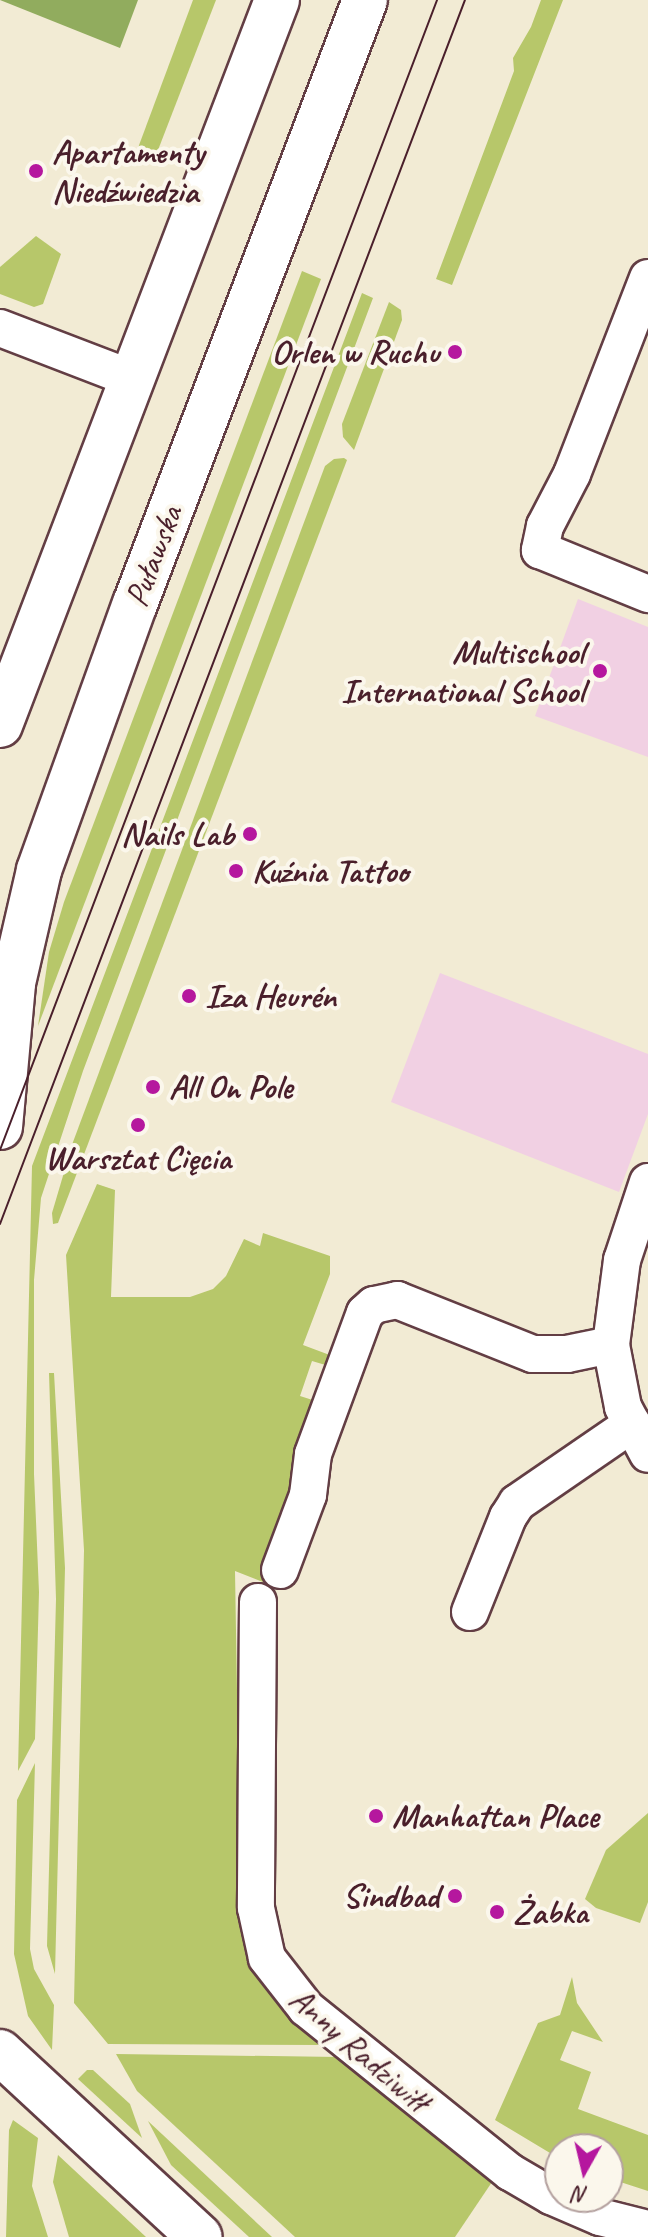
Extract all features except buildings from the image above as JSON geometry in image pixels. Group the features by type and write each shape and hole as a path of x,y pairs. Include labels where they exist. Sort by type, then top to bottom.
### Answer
{"main road":[{"path":"0,725 277,0"},
{"name":"Puławska","path":"0,1127 13,983 39,870 135,604 365,0"},
{"path":"0,2052 200,2237"}],"street":[{"path":"648,278 572,474 545,526 540,550 648,594"},
{"path":"0,328 133,379"},
{"path":"470,1612 508,1517 517,1503 640,1439 623,1407 611,1345 622,1260 648,1182"},
{"path":"280,1570 308,1495 313,1454 365,1313 374,1305 397,1300 533,1354 567,1354 611,1345"},
{"name":"Anny Radziwiłł","path":"258,1602 256,1908 267,1958 306,2008 510,2172 551,2196 600,2217 648,2229"}],"shaded area":[{"name":"Multischool International School","path":"578,599 648,627 648,757 535,716"},
{"path":"440,973 648,1054 648,1114 619,1192 391,1102"}],"green space":[{"path":"0,0 138,0 120,48"},
{"path":"193,0 216,0 153,163 135,156"},
{"path":"541,0 563,0 452,285 436,279 514,71 513,58 531,27"},
{"path":"36,236 61,254 43,304 34,307 0,294 0,267"},
{"path":"302,271 321,279 38,1026 49,952 64,902"},
{"path":"362,293 373,298 83,1071 41,1198 34,1280 34,1474 39,1592 35,1739 18,1771 32,1166"},
{"path":"389,302 401,310 402,320 354,450 343,437 342,424"},
{"path":"334,459 347,460 58,1223 53,1224 52,1213 73,1142 325,466"},
{"path":"97,1184 115,1190 111,1297 190,1297 213,1289 226,1276 244,1239 260,1246 263,1233 330,1256 330,1274 303,1345 343,1360 339,1369 312,1361 300,1396 322,1403 294,1512 263,1582 235,1571 241,1929 251,1962 276,2002 325,2045 108,2044 74,2003 84,1550 66,1255"},
{"path":"49,1373 54,1373 65,1568 55,1974 47,1946 56,1599"},
{"path":"35,1763 30,1949 34,1969 54,2005 52,2050 28,2016 14,1954 17,1800"},
{"path":"648,1813 648,1902 640,1923 596,1908 585,1899 606,1850"},
{"path":"572,1977 577,2003 603,2042 572,2031 560,2060 591,2072 578,2109 648,2135 648,2191 624,2183 624,2133 544,2133 544,2149 495,2120 538,2023 560,2015"},
{"path":"116,2054 339,2057 492,2182 455,2237 295,2237 137,2091"},
{"path":"87,2070 93,2070 130,2104 142,2138 78,2079"},
{"path":"13,2120 38,2138 32,2186 48,2237 6,2237 9,2130"},
{"path":"148,2121 272,2237 249,2237 171,2165"},
{"path":"58,2155 146,2237 69,2237 53,2182"}],"tram line":[{"path":"0,1150 437,0"},
{"path":"0,1224 465,0"}],"place":[{"name":"Apartamenty Niedźwiedzia","path":"36,171"},
{"name":"Orlen w Ruchu","path":"455,352"},
{"name":"Multischool International School","path":"600,671"},
{"name":"Nails Lab","path":"250,834"},
{"name":"Kuźnia Tattoo","path":"236,871"},
{"name":"Iza Heurén","path":"189,996"},
{"name":"All On Pole","path":"153,1087"},
{"name":"Warsztat Cięcia","path":"138,1125"},
{"name":"Manhattan Place","path":"376,1816"},
{"name":"Sindbad","path":"455,1896"},
{"name":"Żabka","path":"497,1912"}]}
